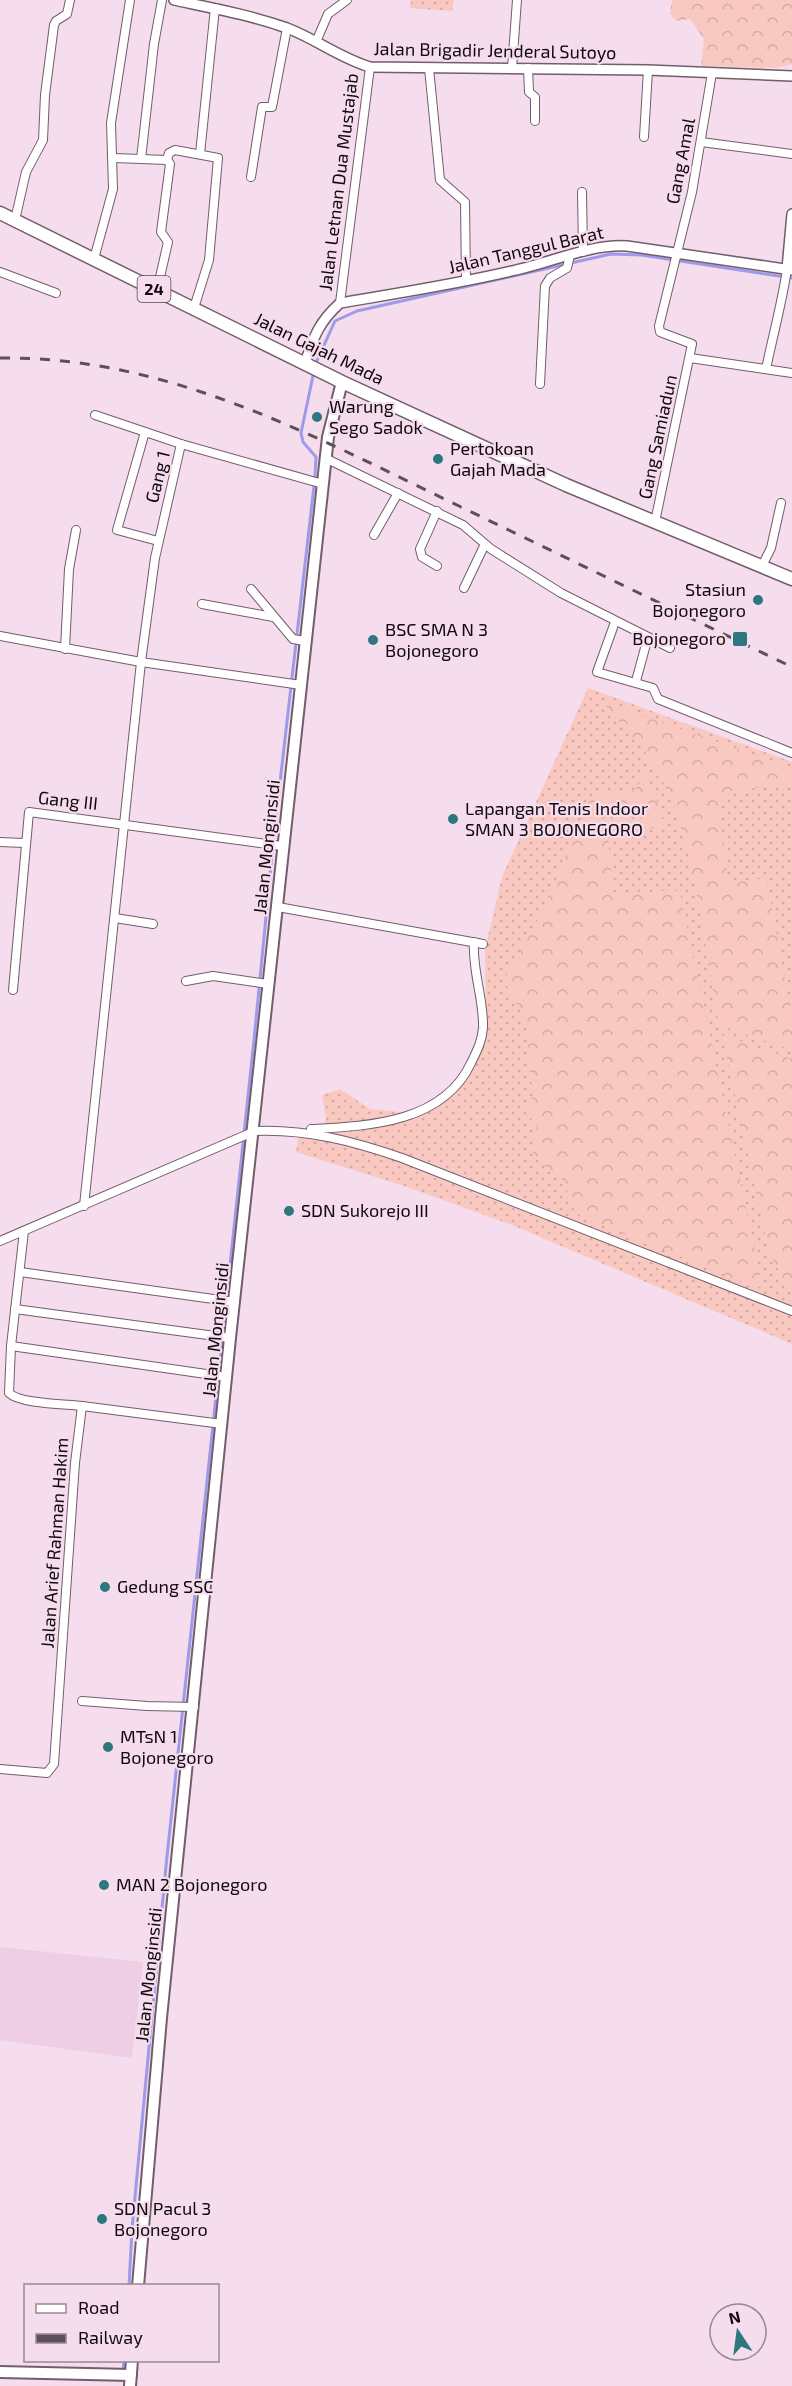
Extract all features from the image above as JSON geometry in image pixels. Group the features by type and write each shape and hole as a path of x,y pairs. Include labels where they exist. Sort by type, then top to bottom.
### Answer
{"highway":[{"name":"Jalan Gajah Mada","path":"0,213 342,382 566,485 791,576"}],"main road":[{"name":"Jalan Monginsidi","path":"138,2284 225,1337 252,1132 263,984 278,907 281,846 317,483 325,458 331,418 342,382"},
{"path":"0,2372 125,2378 132,2362"}],"street":[{"path":"15,220 26,172 43,140 45,94 55,22 67,14 70,0"},
{"path":"94,259 113,189 114,158 111,123 130,0"},
{"path":"141,159 154,44 162,0"},
{"name":"Jalan Brigadir Jenderal Sutoyo","path":"174,0 215,8 287,28 342,57 370,67 648,70 792,76"},
{"path":"316,42 328,14 347,0"},
{"path":"512,68 517,0"},
{"path":"200,154 215,8"},
{"path":"251,177 262,107 272,107 287,28"},
{"name":"Jalan Letnan Dua Mustajab","path":"306,364 317,329 324,316 340,303 370,67"},
{"path":"429,68 440,180 465,202 466,281"},
{"path":"528,68 530,92 535,97 535,121"},
{"path":"644,137 648,70"},
{"name":"Gang Amal","path":"690,358 692,342 658,329 701,142 712,73"},
{"path":"701,142 792,154"},
{"path":"158,290 168,242 161,234 170,164 167,160 169,153 175,150 216,156 219,163 209,260 194,308"},
{"path":"114,158 167,160"},
{"path":"582,192 583,252"},
{"path":"766,369 789,269 792,214"},
{"name":"Jalan Tanggul Barat","path":"340,303 466,281 614,245 676,257 789,269"},
{"path":"540,384 545,286 550,278 567,268 570,257"},
{"path":"0,272 56,293"},
{"path":"690,358 792,373"},
{"name":"Gang Samiadun","path":"655,522 690,358"},
{"path":"94,416 181,444"},
{"path":"145,432 117,530 158,541"},
{"name":"Gang 1","path":"84,1206 141,662 158,541 181,444 317,483"},
{"path":"325,458 463,525 485,544 561,593 670,648"},
{"path":"374,535 398,493"},
{"path":"762,566 771,548 781,502"},
{"path":"437,511 420,549 422,557 437,566"},
{"path":"65,649 69,569 76,530"},
{"path":"464,588 485,544"},
{"path":"251,589 273,617 300,640"},
{"path":"202,604 273,617"},
{"path":"615,622 596,671 636,681 655,689 658,699 792,753"},
{"path":"4,637 141,662 296,685"},
{"path":"636,681 648,637"},
{"name":"Gang III","path":"13,990 27,813 31,811 125,823 281,846"},
{"path":"0,842 24,843"},
{"path":"278,907 483,944"},
{"path":"114,918 153,924"},
{"path":"0,1241 252,1132 366,1127 387,1122 435,1103 465,1076 480,1044 483,1028 474,942"},
{"path":"186,981 213,976 263,984"},
{"path":"279,1130 339,1137 391,1154 792,1311"},
{"path":"24,1231 11,1346 9,1390 11,1395 217,1424"},
{"path":"20,1272 229,1301"},
{"path":"15,1309 225,1337"},
{"path":"11,1346 221,1376"},
{"name":"Jalan Arief Rahman Hakim","path":"0,1769 47,1773 54,1764 75,1463 82,1406"},
{"path":"82,1701 147,1707 192,1706"}],"shaded area":[{"path":"0,1947 143,1962 132,2058 0,2040"}],"green space":[{"path":"411,0 454,0 452,11 410,8"},
{"path":"672,0 792,0 792,64 777,68 701,66 704,39 690,19 676,21 670,14"},
{"path":"588,688 792,762 792,1344 512,1225 404,1186 296,1152 299,1134 319,1135 326,1119 322,1095 340,1089 370,1109 421,1114 466,1080 483,1041 486,1026 485,949 502,877"},
{"path":"607,703 792,768 792,783 726,792 719,814 729,884 764,878 767,881 792,1018 792,1050 719,1025 697,895 682,830 658,772 640,745 604,704"},
{"path":"646,773 667,826 617,833 608,837 613,895 673,890 680,893 761,1279 761,1286 757,1288 581,1216 575,1212 563,1180 536,1159 532,1150 537,1126 526,1113 525,1106 533,1097 526,1024 511,995 506,976 545,906 587,805 595,795 634,791"},
{"path":"722,1035 792,1059 792,1296 769,1252"}],"waterway":[{"path":"315,365 335,321 357,311 611,254 641,255 792,278"},
{"path":"129,2284 132,2229 166,1866 274,835 315,477 316,457 303,442 301,433 314,371"},
{"path":"123,2372 124,2362"}],"railway":[{"path":"0,358 62,361 123,370 238,405 350,453 792,667"}],"place":[{"name":"Warung Sego Sadok","path":"317,417"},
{"name":"Pertokoan Gajah Mada","path":"438,459"},
{"name":"Stasiun Bojonegoro","path":"758,600"},
{"name":"Bojonegoro","path":"740,639"},
{"name":"BSC SMA N 3 Bojonegoro","path":"373,640"},
{"name":"Lapangan Tenis Indoor SMAN 3 BOJONEGORO","path":"453,819"},
{"name":"SDN Sukorejo III","path":"289,1211"},
{"name":"Gedung SSC","path":"105,1587"},
{"name":"MTsN 1 Bojonegoro","path":"108,1747"},
{"name":"MAN 2 Bojonegoro","path":"104,1885"},
{"name":"SDN Pacul 3 Bojonegoro","path":"102,2219"}]}
